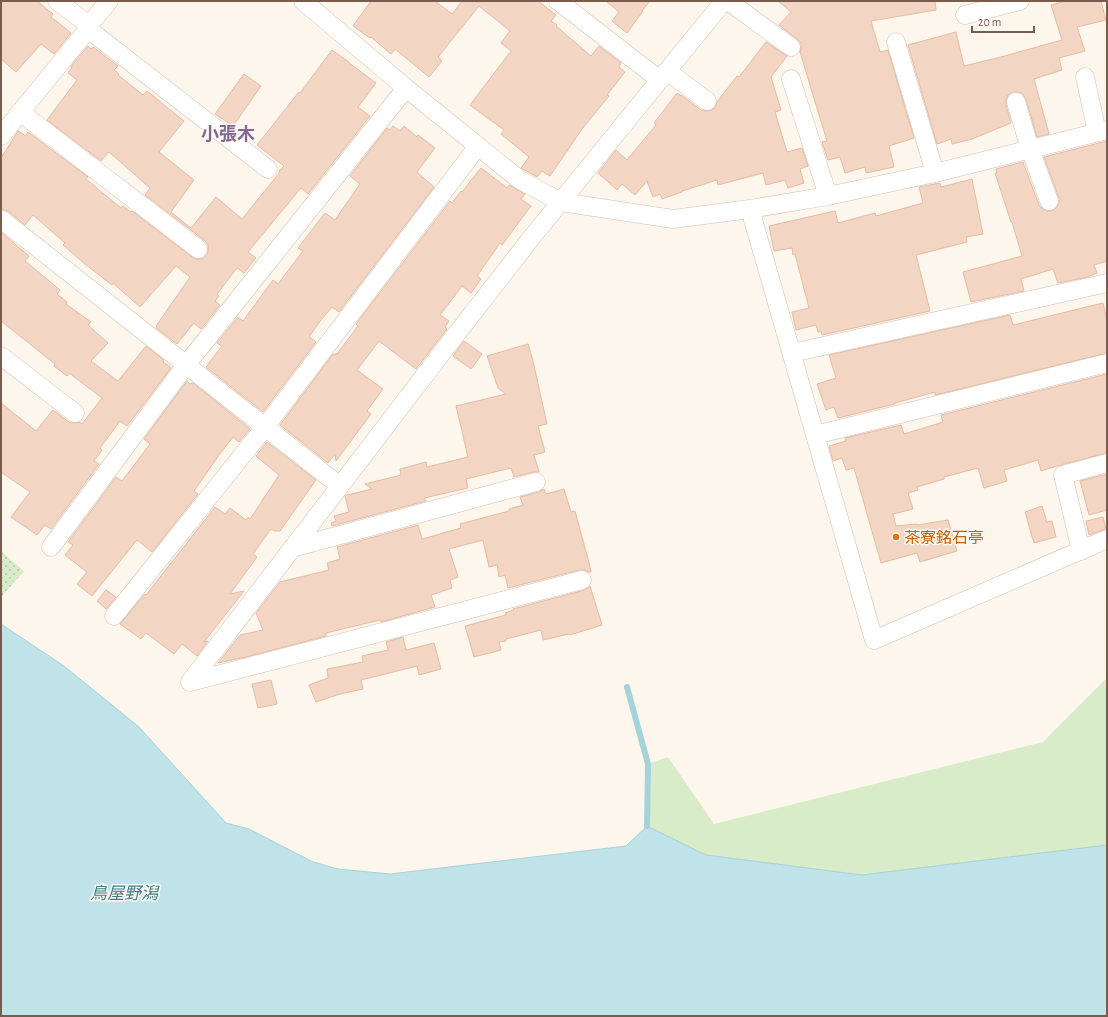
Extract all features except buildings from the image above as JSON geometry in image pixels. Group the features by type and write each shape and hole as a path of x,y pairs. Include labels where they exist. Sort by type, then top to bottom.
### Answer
{"street":[{"path":"57,1 268,170"},
{"path":"1,136 108,1"},
{"path":"303,1 406,88 520,180 561,202 673,219 828,196 935,173 1102,131 1085,77"},
{"path":"558,1 663,76 707,101"},
{"path":"582,580 190,682 451,341 561,202 724,1"},
{"path":"728,1 791,47"},
{"path":"966,15 1020,1"},
{"path":"896,42 935,173"},
{"path":"791,79 828,196"},
{"path":"51,547 186,365 406,88"},
{"path":"1016,102 1030,149 1049,201"},
{"path":"20,112 198,249"},
{"path":"114,616 265,427 478,146"},
{"path":"750,208 874,640 1107,539"},
{"path":"1,219 340,486"},
{"path":"792,353 1107,283"},
{"path":"1,356 75,413"},
{"path":"815,435 1107,363"},
{"path":"1081,551 1063,475 1107,463"},
{"path":"292,548 536,482"}],"green space":[{"path":"1,551 24,571 1,597"},
{"path":"1107,678 1107,849 862,875 706,855 647,826 648,764 668,757 714,824 1043,742"}],"water":[{"name":"鳥屋野潟","path":"1,624 64,666 139,727 226,823 249,829 313,862 338,869 390,874 626,846 647,826 706,855 862,875 1107,845 1107,1016 1,1016"}],"waterway":[{"path":"627,687 648,764 647,826"}],"place":[{"name":"茶寮銘石亭","path":"896,537"}],"district":[{"name":"小張木","path":"228,134"}]}
